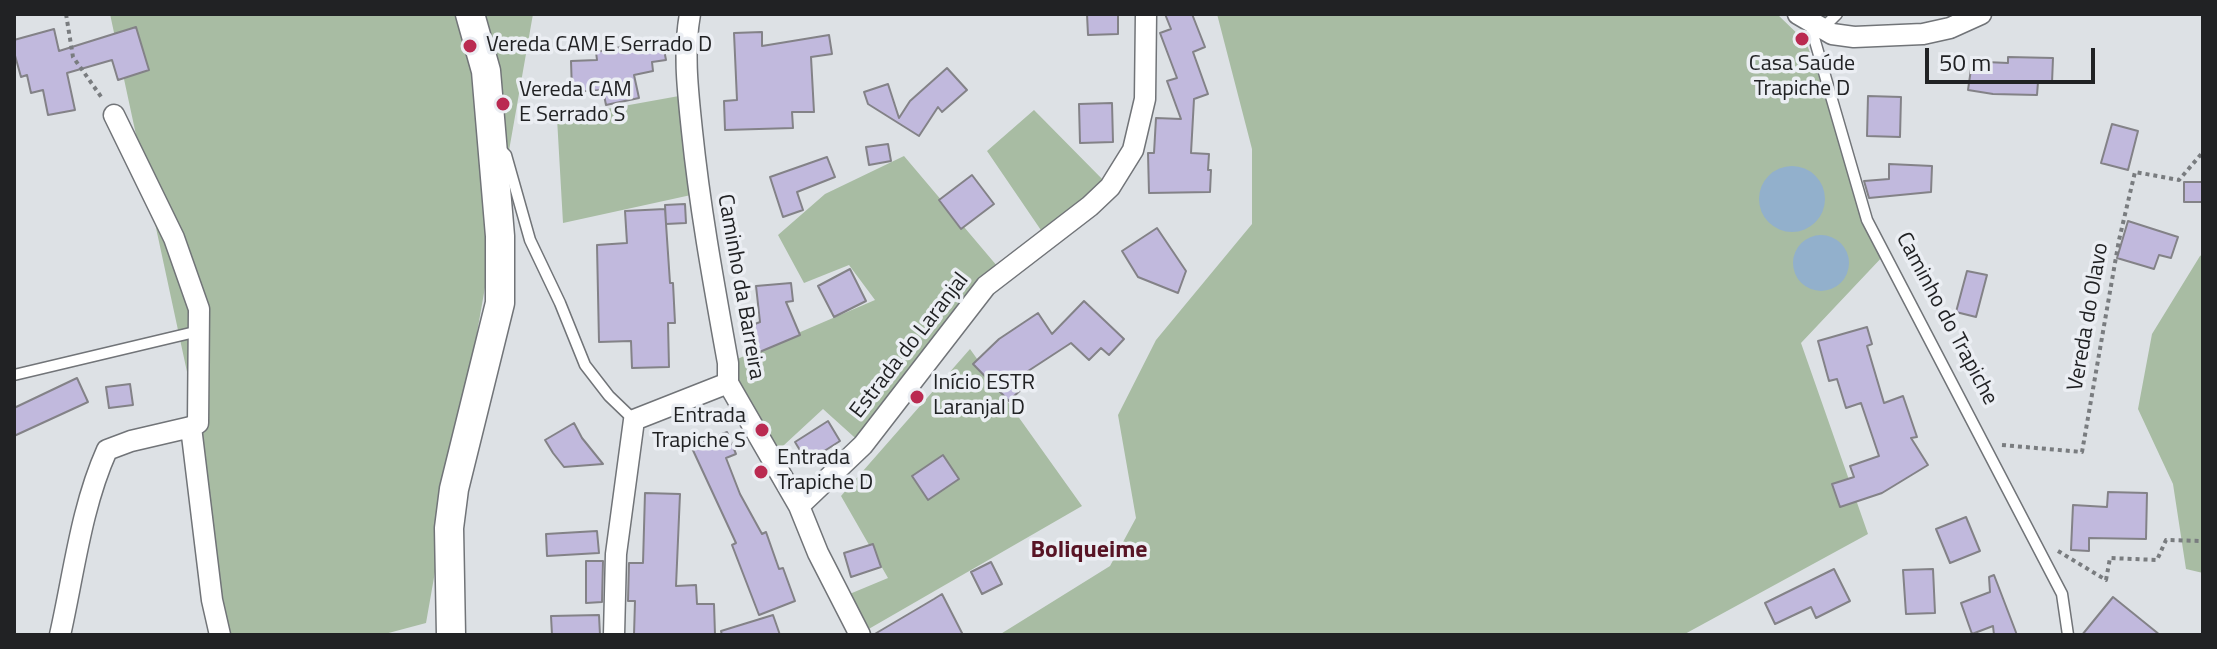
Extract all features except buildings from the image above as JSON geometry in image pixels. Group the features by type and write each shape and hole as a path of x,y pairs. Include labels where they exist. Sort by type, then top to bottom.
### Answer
{"main road":[{"path":"451,635 449,528 454,489 500,303 500,236 486,71 470,14"}],"street":[{"name":"Caminho da Barreira","path":"690,14 686,69 692,136 699,197 728,363 728,383 799,506 818,553 860,635"},
{"name":"Estrada do Laranjal","path":"799,506 863,445 986,286 1110,187 1133,150 1145,99 1146,14"},
{"path":"1810,20 1832,34 1854,37 1923,34 1950,28 1981,14"},
{"path":"60,635 86,511 95,477 107,450 198,423 199,309 174,238 114,115"},
{"path":"614,635 616,554 634,420 728,383"},
{"path":"191,427 212,600 220,635"}],"lane":[{"path":"1810,20 1837,14"},
{"name":"Caminho do Trapiche","path":"1810,20 1867,220 2062,594 2068,635"},
{"path":"492,141 506,155 530,240 585,365 609,396 634,420"},
{"path":"14,375 199,331"}],"path":[{"path":"66,14 73,57 114,115"},
{"name":"Vereda do Olavo","path":"1984,444 2082,452 2119,240 2135,172 2179,180 2203,152"},
{"path":"2032,535 2106,580 2110,558 2157,560 2166,540 2203,541"}],"green space":[{"path":"110,14 533,14 426,623 381,635 220,635 198,423"},
{"path":"1217,14 1777,14 1806,42 1885,254 1801,343 1868,534 1683,635 999,635 1110,566 1136,518 1118,415 1156,340 1252,224 1252,149"},
{"path":"679,96 691,195 563,223 557,118"},
{"path":"1034,110 1110,187 1047,239 987,151"},
{"path":"904,156 1003,273 863,445 823,409 770,458 728,363 875,300 849,265 804,283 778,235 825,194"},
{"path":"2203,254 2203,573 2186,569 2173,484 2138,409 2152,334"},
{"path":"970,349 1082,506 860,634 840,598 888,578 841,496"}],"water":[{"path":"1792,166 1805,168 1820,181 1825,199 1823,212 1810,227 1792,232 1779,230 1764,217 1759,199 1761,186 1774,171"},
{"path":"1821,235 1841,243 1849,263 1841,283 1821,291 1801,283 1793,263 1801,243"}],"place":[{"name":"Casa Saúde Trapiche D","path":"1802,39"},
{"name":"Vereda CAM E Serrado D","path":"470,46"},
{"name":"Vereda CAM E Serrado S","path":"503,104"},
{"name":"Início ESTR Laranjal D","path":"917,397"},
{"name":"Entrada Trapiche S","path":"762,430"},
{"name":"Entrada Trapiche D","path":"761,472"}],"district":[{"name":"Boliqueime","path":"1089,551"}]}
